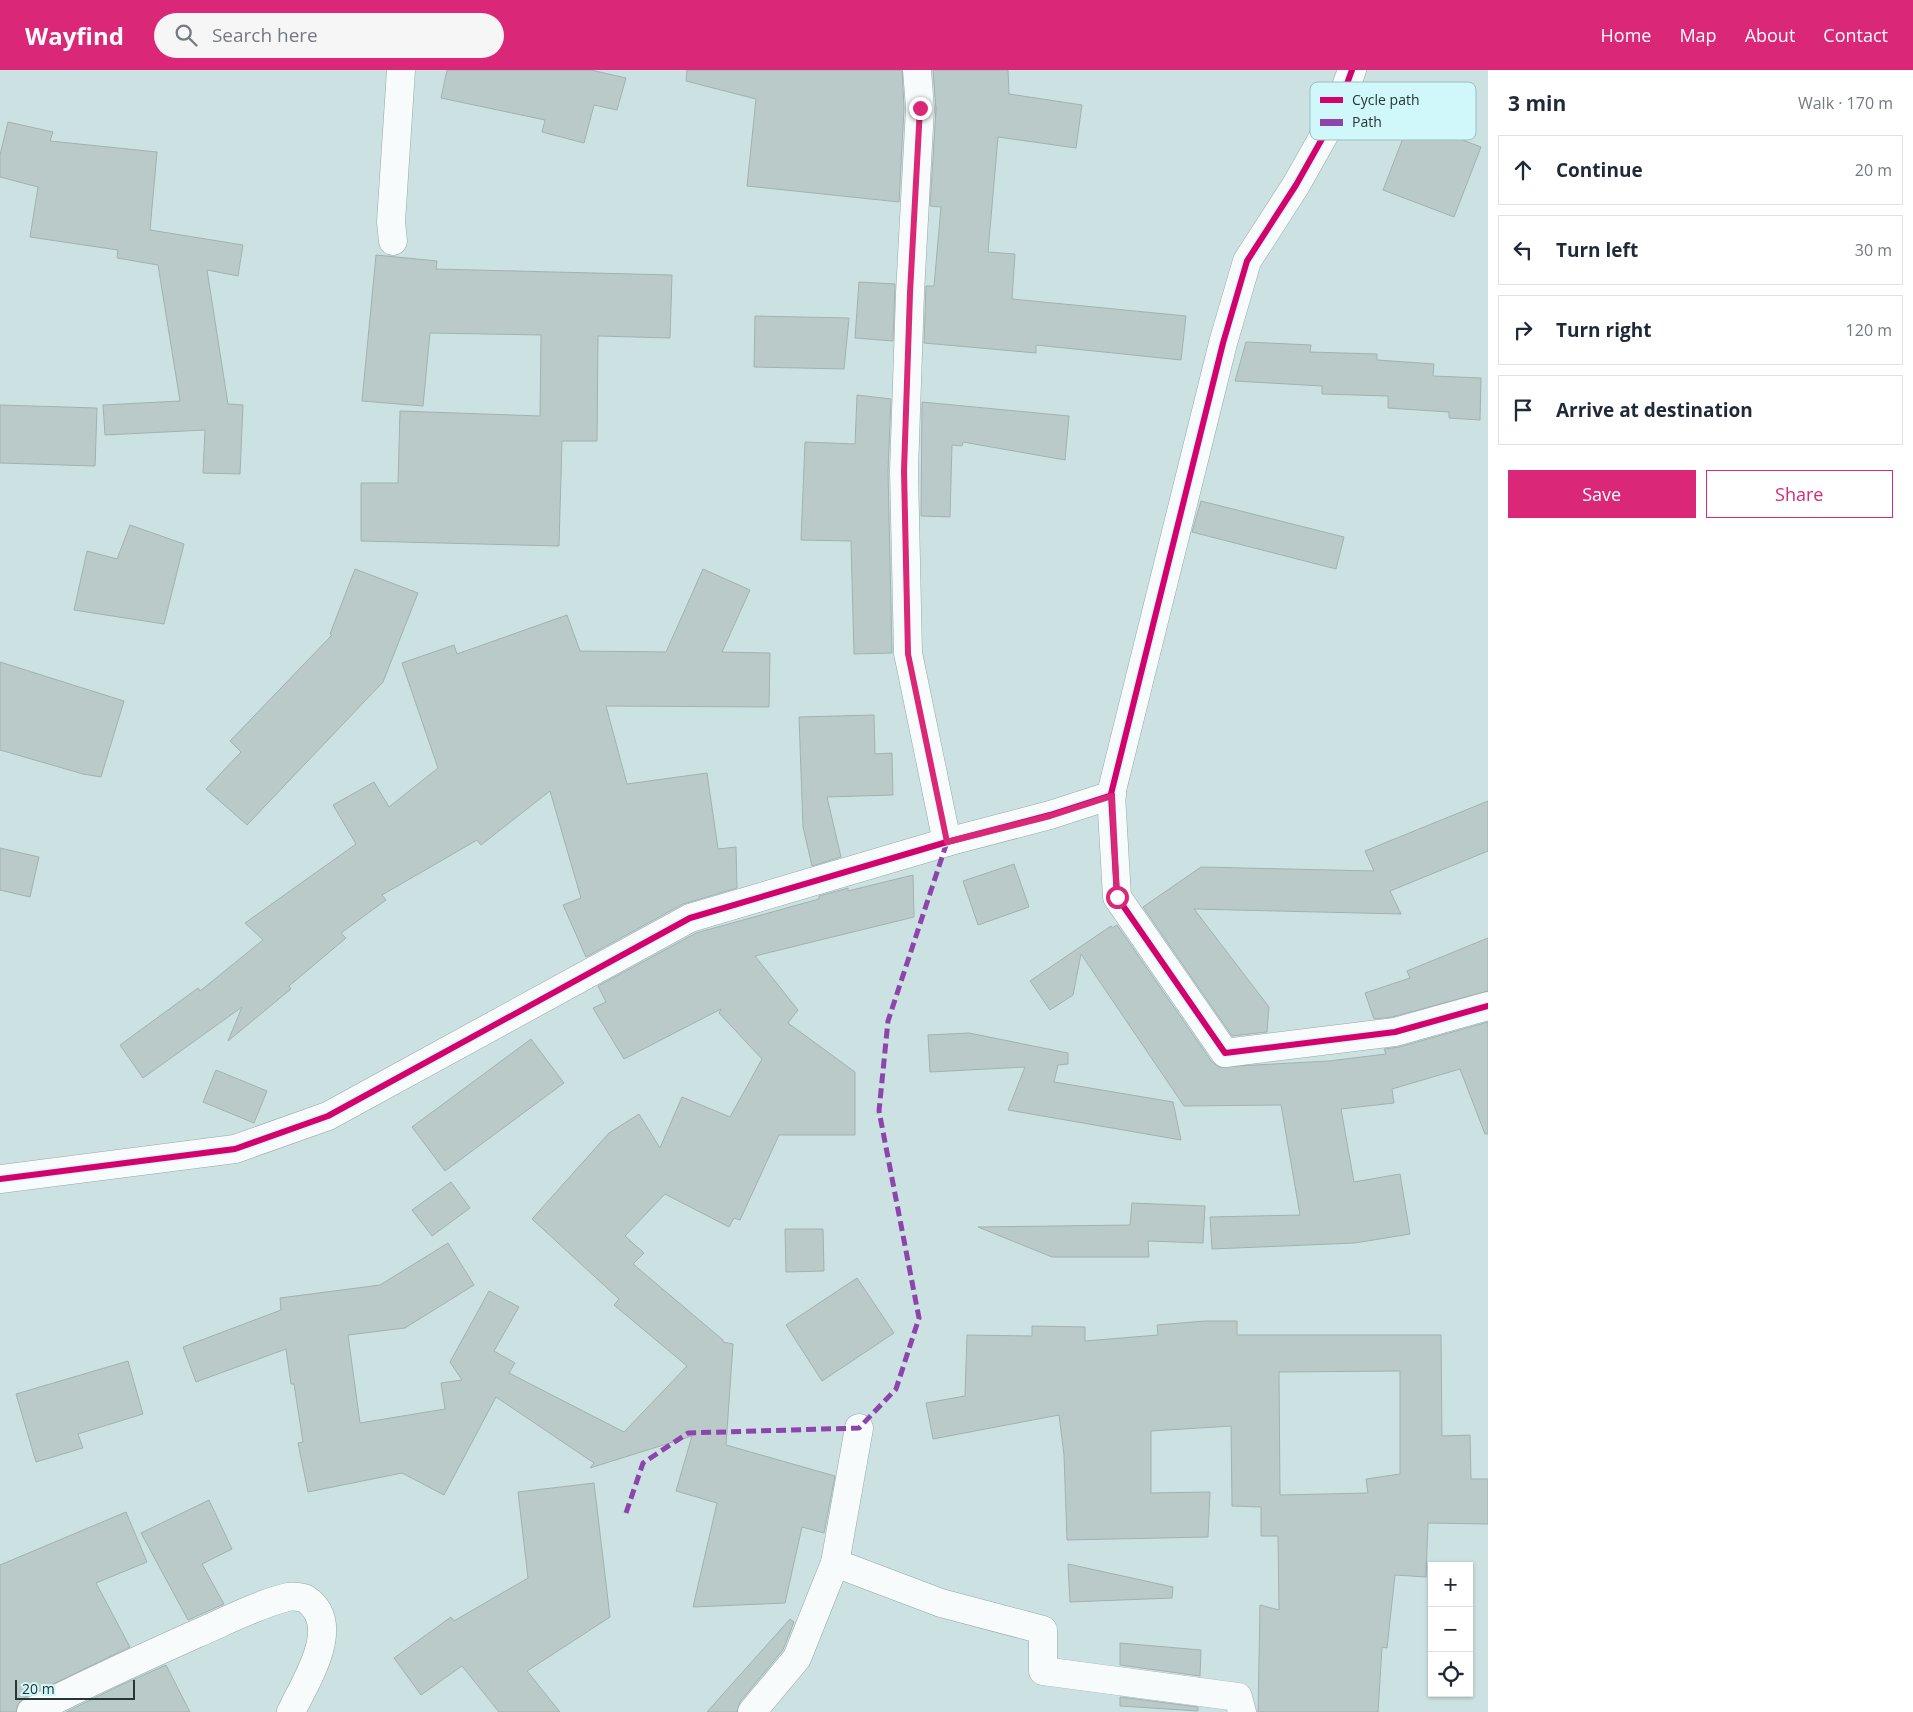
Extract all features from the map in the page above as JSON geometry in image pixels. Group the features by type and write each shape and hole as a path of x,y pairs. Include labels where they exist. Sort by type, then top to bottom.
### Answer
{"street":[{"path":"393,241 391,222 401,70"},
{"path":"918,70 920,108 910,293 904,471 908,654 947,842"},
{"path":"1348,82 1352,70"},
{"path":"1321,140 1296,185 1247,261 1221,352 1112,796 1117,897 1224,1053 1395,1032 1488,1006"},
{"path":"0,1179 235,1149 328,1116 690,918 947,842 1050,816 1112,796"},
{"path":"752,1712 796,1658 835,1563 859,1428"},
{"path":"835,1563 941,1603 1043,1630 1043,1671 1238,1697 1242,1712"},
{"path":"31,1712 97,1678 224,1621 289,1597 304,1598 318,1611 323,1627 320,1653 291,1712"}],"building":[{"path":"447,70 591,70 626,78 617,110 594,105 584,143 542,132 545,120 441,98"},
{"path":"687,70 902,70 904,108 899,202 747,186 756,99 686,81"},
{"path":"933,70 1008,70 1009,94 1082,105 1076,148 998,137 988,252 1015,254 1012,299 1186,316 1181,360 1036,345 1036,353 924,343 926,286 934,286 941,207 930,206 936,109"},
{"path":"8,122 53,132 50,141 157,152 150,230 243,245 238,276 207,270 228,404 243,405 240,474 203,473 205,430 105,435 103,405 180,401 158,265 117,258 118,250 30,237 38,187 0,177 0,155"},
{"path":"1402,140 1463,140 1481,147 1454,217 1383,190"},
{"path":"376,255 437,261 436,269 672,275 670,338 598,336 597,441 562,441 559,546 361,541 361,483 398,483 400,411 540,416 541,335 430,333 423,406 362,401"},
{"path":"859,282 895,284 893,341 855,338"},
{"path":"755,316 849,318 844,369 754,367"},
{"path":"1246,342 1311,345 1310,352 1377,354 1377,360 1434,364 1433,376 1481,378 1480,420 1449,418 1449,412 1388,408 1388,396 1322,394 1322,386 1235,381"},
{"path":"857,395 891,399 888,471 892,653 854,654 851,541 801,540 805,442 855,444"},
{"path":"922,402 1069,416 1065,460 963,442 962,446 952,445 950,517 921,516"},
{"path":"0,405 97,408 95,466 0,463"},
{"path":"1201,501 1344,537 1336,569 1192,532"},
{"path":"130,525 184,544 164,624 74,610 87,551 117,559"},
{"path":"355,569 418,593 383,682 247,825 206,789 241,752 230,741 332,635 330,634"},
{"path":"703,569 750,590 722,652 770,653 769,707 606,706 627,784 707,773 718,849 736,847 737,888 683,904 586,957 563,905 581,898 550,791 481,845 477,840 382,895 386,900 341,933 346,938 289,986 291,989 228,1041 242,1007 143,1078 120,1045 198,988 200,991 263,940 245,923 356,844 333,805 374,782 389,807 438,768 402,663 454,645 457,654 567,615 580,651 666,652"},
{"path":"0,662 124,701 101,777 83,774 0,750"},
{"path":"874,715 875,754 892,753 893,795 827,797 841,857 812,866 803,827 799,717"},
{"path":"1488,801 1488,851 1390,891 1401,914 1194,909 1269,1007 1267,1032 1232,1036 1143,907 1201,867 1374,871 1365,851"},
{"path":"0,848 39,857 30,897 0,890"},
{"path":"1014,864 1029,907 978,925 963,881"},
{"path":"913,875 914,917 755,956 798,1010 788,1023 855,1072 855,1135 779,1135 740,1220 734,1218 729,1227 665,1194 625,1236 644,1253 633,1264 723,1340 723,1342 733,1344 726,1445 835,1476 824,1533 802,1527 785,1603 693,1607 717,1503 676,1491 692,1436 590,1468 594,1463 496,1397 444,1495 402,1473 308,1492 298,1443 303,1442 294,1384 291,1384 286,1349 196,1382 183,1347 281,1310 280,1298 380,1285 448,1243 474,1285 405,1328 348,1335 360,1423 445,1409 441,1383 462,1380 450,1362 489,1291 519,1307 494,1351 515,1363 509,1373 624,1432 687,1366 614,1305 619,1299 532,1219 609,1133 639,1114 660,1148 682,1097 730,1117 762,1059 719,1013 721,1009 624,1059 593,1008 606,1002 598,986 696,933 819,899 819,896 848,888 848,891"},
{"path":"1117,925 1212,1062 1219,1067 1329,1061 1386,1054 1384,1049 1399,1047 1488,1022 1488,1134 1485,1134 1460,1069 1392,1089 1394,1103 1341,1109 1354,1182 1400,1174 1410,1234 1355,1243 1212,1249 1210,1217 1300,1215 1281,1105 1184,1106 1081,954 1073,995 1050,1010 1030,981 1111,926 1112,928"},
{"path":"1488,938 1488,991 1392,1017 1374,1019 1365,993 1410,978 1407,971"},
{"path":"969,1033 1068,1053 1068,1064 1058,1065 1054,1082 1173,1102 1181,1140 1008,1110 1025,1067 930,1072 928,1035"},
{"path":"531,1039 564,1083 445,1171 412,1127"},
{"path":"216,1070 267,1091 254,1123 203,1102"},
{"path":"451,1182 470,1208 432,1236 412,1210"},
{"path":"1132,1203 1205,1206 1203,1243 1148,1241 1149,1257 1052,1257 978,1227 1130,1225"},
{"path":"785,1229 823,1229 824,1271 786,1272"},
{"path":"857,1278 894,1333 822,1381 786,1325"},
{"path":"1205,1321 1237,1321 1237,1335 1441,1335 1442,1436 1470,1435 1471,1479 1488,1479 1488,1524 1428,1523 1426,1577 1395,1575 1387,1648 1382,1647 1378,1712 1258,1712 1260,1605 1279,1610 1278,1536 1261,1536 1261,1507 1232,1506 1231,1426 1151,1431 1151,1493 1210,1492 1208,1537 1067,1540 1064,1455 1059,1415 933,1439 926,1403 965,1396 967,1335 1032,1336 1032,1326 1085,1327 1085,1341 1158,1335 1157,1325","holes":["1400,1371 1400,1474 1366,1479 1368,1493 1280,1495 1279,1372"]},
{"path":"128,1361 143,1414 78,1434 83,1448 36,1462 16,1394"},
{"path":"594,1483 610,1617 527,1671 560,1712 499,1712 462,1666 421,1695 394,1658 451,1617 454,1621 528,1578 518,1492"},
{"path":"209,1500 232,1549 202,1564 224,1604 188,1620 141,1533"},
{"path":"126,1512 147,1562 96,1583 130,1647 24,1698 18,1704 16,1712 0,1712 0,1565"},
{"path":"1068,1564 1173,1587 1172,1598 1070,1602"},
{"path":"790,1619 794,1622 783,1650 740,1702 737,1712 707,1712"},
{"path":"1120,1643 1201,1650 1200,1676 1120,1665"},
{"path":"166,1665 190,1712 66,1712 119,1686"},
{"path":"1120,1697 1198,1707 1198,1711 1120,1706"}],"marked path":[{"path":"626,1513 643,1463 688,1433 859,1428 896,1389 919,1318 879,1111 888,1021 947,842"}],"cycle path":[{"path":"1348,82 1352,70"},
{"path":"1321,140 1296,185 1247,261 1223,343 1111,794 1117,897 1225,1053 1395,1032 1488,1006"},
{"path":"0,1179 235,1149 328,1116 690,918 947,842 1050,815 1112,795"}],"route":[{"path":"920,108 910,293 904,471 908,654 947,842 1050,816 1112,796 1117,897"}]}
